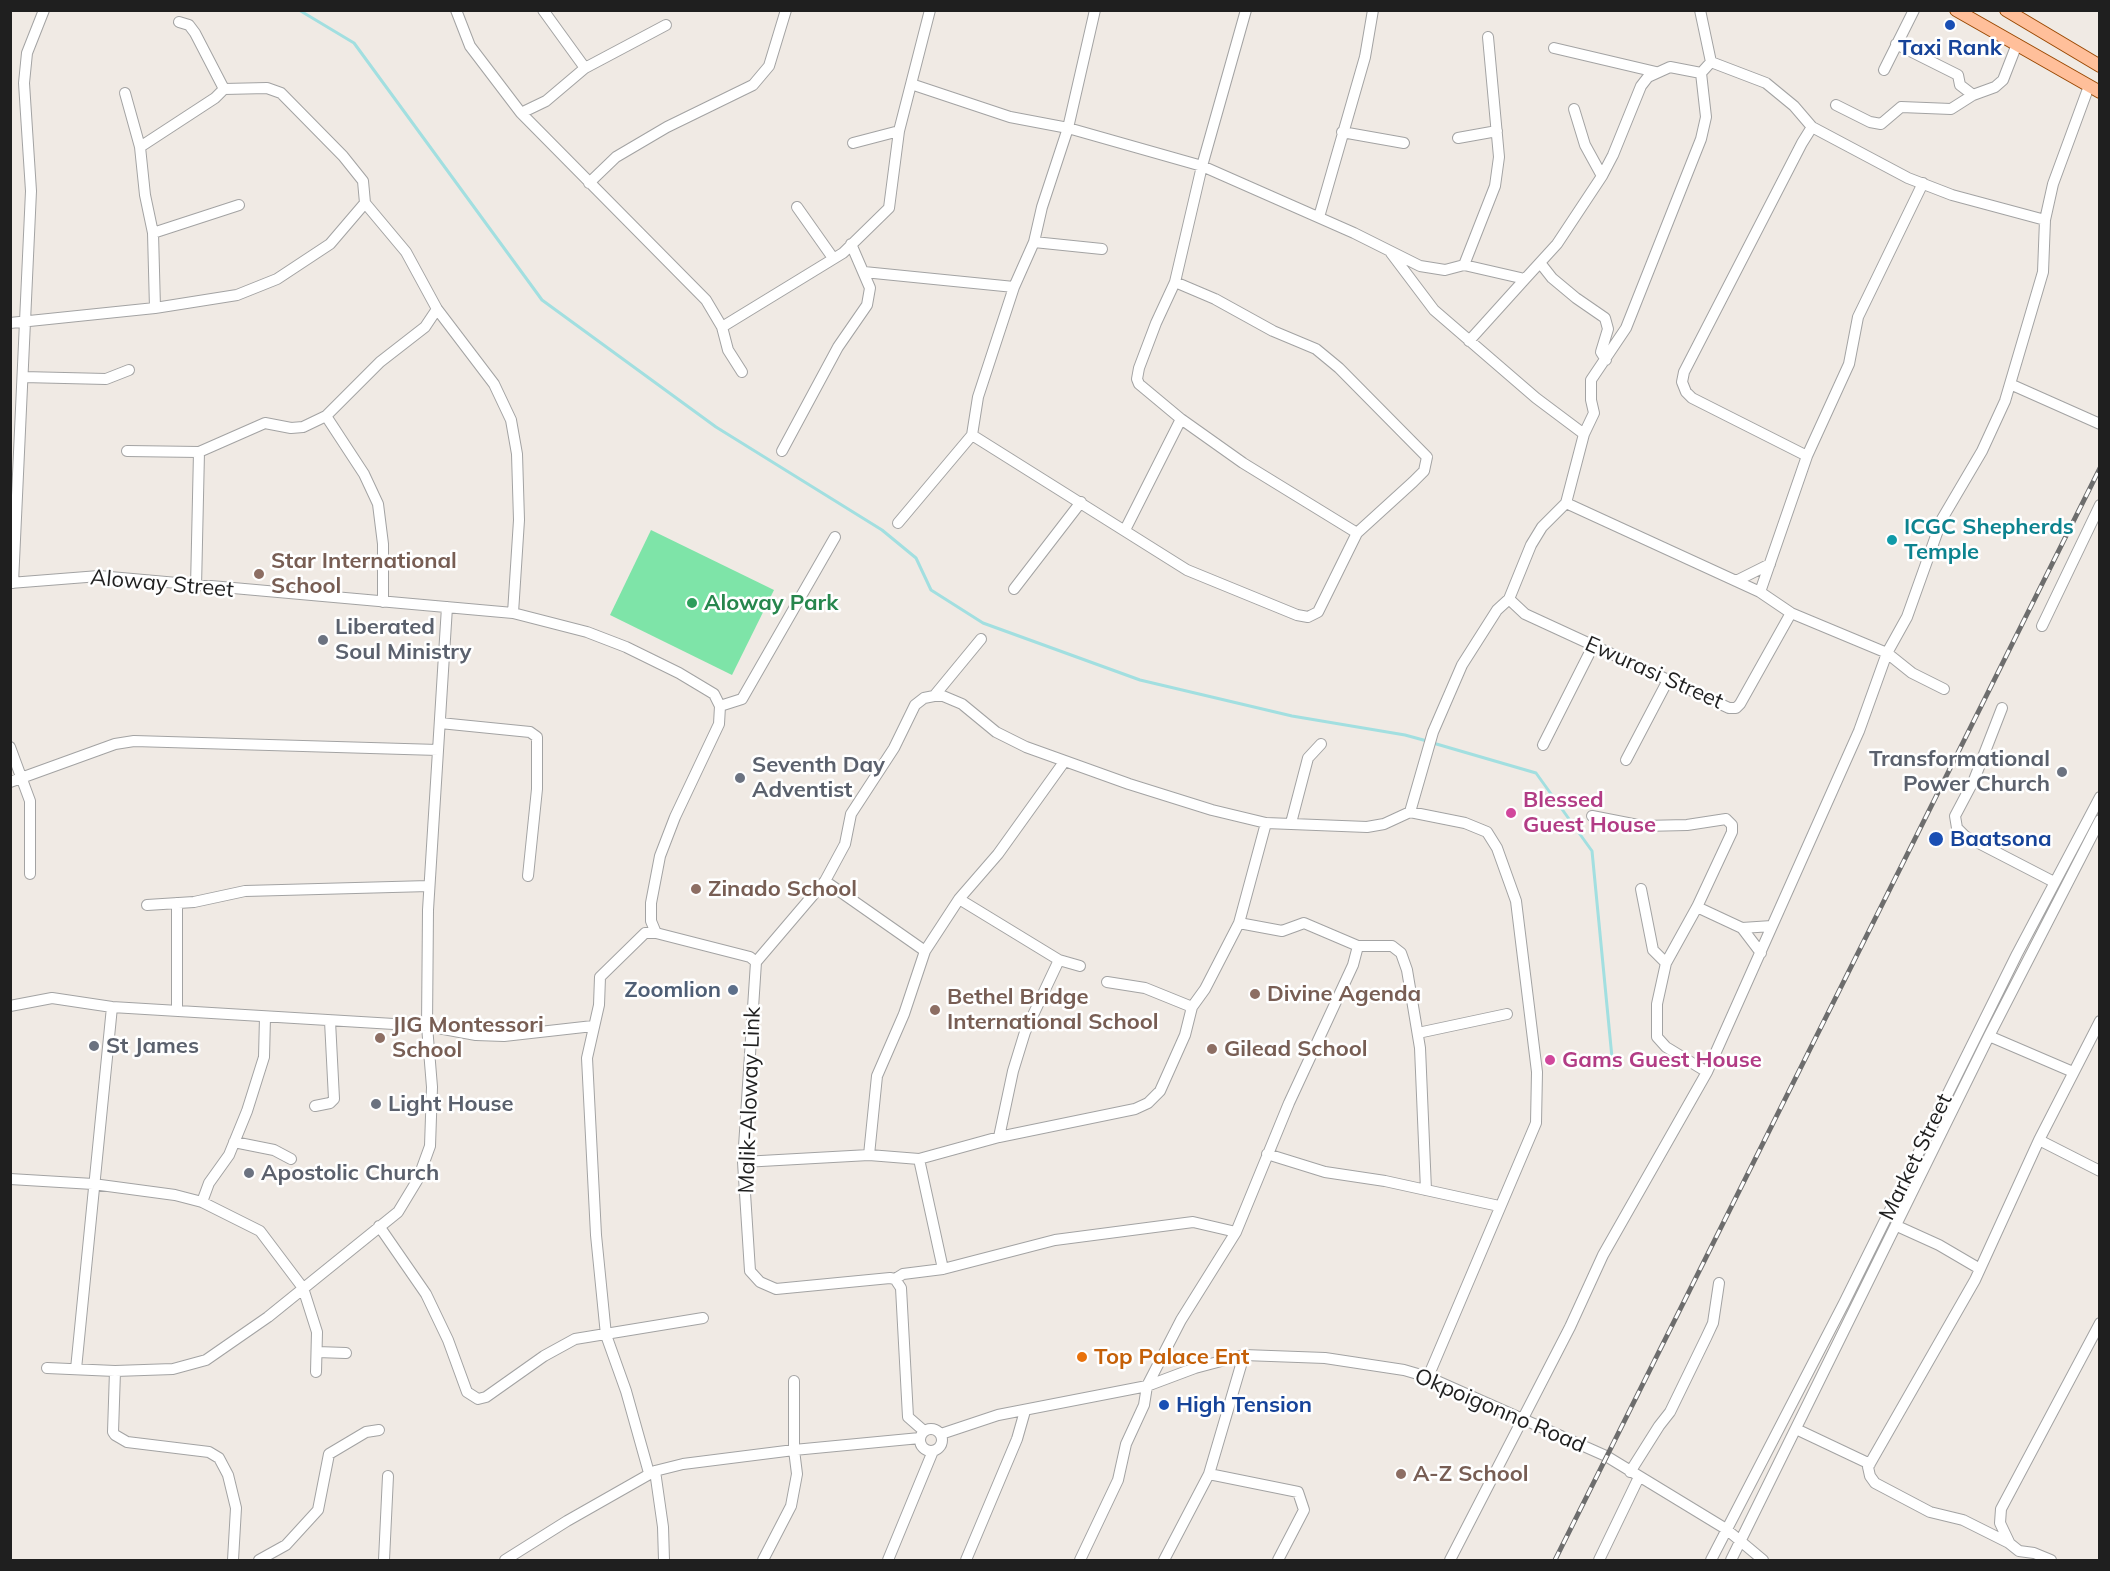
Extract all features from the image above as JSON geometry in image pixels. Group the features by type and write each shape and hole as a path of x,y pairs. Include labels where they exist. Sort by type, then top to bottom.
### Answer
{"main road":[{"path":"1956,10 2094,88"},
{"path":"2006,10 2100,66"}],"street":[{"path":"12,583 31,190 24,83 27,53 44,10"},
{"path":"456,10 470,46 522,114 706,300 722,327 728,350 742,372"},
{"path":"543,10 585,68"},
{"path":"589,183 616,157 667,127 753,85 769,66 786,10"},
{"path":"722,327 843,253 889,208 899,131 930,10"},
{"path":"898,523 972,435 978,398 1014,287 1034,242 1042,207 1068,128 1095,10"},
{"path":"1246,10 1202,166 1175,282 1137,373 1139,384 1181,419 1243,463 1357,533"},
{"path":"1318,217 1365,57 1373,10"},
{"path":"1700,10 1711,62"},
{"path":"1884,70 1914,10"},
{"path":"179,22 189,26 195,33 224,89"},
{"path":"522,114 546,101 585,68 666,25"},
{"path":"1464,265 1495,186 1499,157 1488,37"},
{"path":"1896,44 1958,75 1960,85 1973,95"},
{"path":"1836,105 1870,122 1881,124 1901,107 1951,109 1973,95 1995,87 2003,80 2017,44"},
{"path":"1554,48 1656,72"},
{"path":"1410,812 1433,732 1470,651 1497,610 1509,599 1530,545 1542,527 1566,503 1584,434 1594,413 1591,400 1591,380 1626,328 1701,139 1706,117 1701,73 1711,62"},
{"path":"1711,62 1766,83 1794,106 1812,127 1923,183 1952,195 2045,220"},
{"path":"1469,341 1541,264 1602,176 1641,86 1656,72 1670,67 1701,73"},
{"path":"911,84 1010,117 1068,128 1202,166 1433,270 1464,265 1525,279"},
{"path":"140,147 215,98 224,89 267,88 281,93 343,156 363,181 365,203 406,252 437,309 494,384 511,420 517,454 519,520 513,613"},
{"path":"1450,1560 1603,1255 1707,1072 1859,731 1887,653 1907,617 1942,519 1982,451 2005,401 2043,272 2045,220 2053,184 2094,88"},
{"path":"125,93 140,147 145,195 153,233 155,308"},
{"path":"1574,109 1586,145 1602,176"},
{"path":"1807,456 1692,398 1686,392 1682,382 1689,361 1812,127"},
{"path":"853,143 899,131"},
{"path":"1458,138 1497,131"},
{"path":"1342,132 1404,143"},
{"path":"1760,592 1807,456 1849,364 1858,317 1923,183"},
{"path":"10,323 155,308 237,295 277,279 330,244 365,203"},
{"path":"153,233 239,205"},
{"path":"797,207 833,258"},
{"path":"1034,242 1102,249"},
{"path":"782,451 838,347 867,305 870,288 850,244"},
{"path":"1389,250 1434,310 1536,398 1584,434"},
{"path":"1541,264 1568,291 1605,318 1608,329 1601,352 1606,360"},
{"path":"864,272 1014,287"},
{"path":"972,435 1187,570 1297,615 1308,617 1318,612 1357,533 1424,471 1427,457 1316,349 1273,331 1215,299 1175,282"},
{"path":"127,451 200,452 219,446 265,423 291,429 303,427 326,416 380,362 424,327 437,309"},
{"path":"23,377 106,378 129,370"},
{"path":"2010,384 2100,424"},
{"path":"326,416 364,474 378,504 383,544 383,602"},
{"path":"1125,530 1181,419"},
{"path":"196,587 200,452"},
{"path":"1014,589 1081,502"},
{"path":"1566,503 1760,592 1791,613 1887,653 1912,673 1944,689"},
{"path":"2042,626 2100,505"},
{"path":"656,933 651,921 651,903 660,856 675,817 719,724 720,706 742,699 835,537"},
{"path":"1736,581 1770,564"},
{"name":"Aloway Street","path":"12,583 99,576 196,587 513,613 587,632 626,647 679,673 714,694 720,706"},
{"name":"Ewurasi Street","path":"1509,599 1525,614 1729,708 1736,708 1791,613"},
{"path":"47,1368 115,1371 173,1369 206,1360 268,1317 398,1212 418,1179 430,1146 432,1087 427,1026 429,886 447,607"},
{"path":"934,696 981,639"},
{"path":"1544,745 1593,646"},
{"path":"1626,760 1668,680"},
{"path":"664,1560 663,1527 652,1472 606,1335 596,1235 587,1058 598,1005 600,977 645,933 656,933 750,957 756,962 825,881 845,844 851,814 894,748 915,705 924,698 944,696 962,704 996,732 1064,762 1212,810 1266,823 1367,827 1384,824 1410,812 1465,823 1487,832 1497,848 1516,901 1537,1072 1536,1123 1522,1161 1498,1206 1428,1377"},
{"path":"2002,708 1974,780 1955,816 1956,828 1965,836 2054,882"},
{"path":"440,723 531,732 537,737 537,789 528,876"},
{"path":"16,780 115,744 134,741 438,750"},
{"path":"1291,823 1308,758 1320,744"},
{"path":"10,747 16,780 30,801 30,874"},
{"path":"869,1155 878,1076 904,1014 925,951 959,899 998,854 1064,762"},
{"name":"Market Street","path":"1711,1560 2054,882 2100,797"},
{"path":"1592,816 1643,826 1687,825 1726,819 1730,822 1732,832 1697,907 1666,963 1657,1004 1657,1037 1666,1047 1707,1072"},
{"name":"Market Street","path":"1734,1559 1740,1542 1989,1036 2100,820"},
{"path":"743,1162 869,1155 919,1159 999,1137 1135,1109 1148,1103 1160,1091 1185,1035 1192,1006 1205,989 1239,923 1266,823"},
{"path":"825,881 925,951"},
{"path":"147,905 194,902 245,891 429,886"},
{"path":"1641,889 1653,950 1666,963"},
{"path":"959,899 1059,960 1080,966"},
{"path":"177,903 177,1011"},
{"path":"1697,907 1742,928 1761,953"},
{"path":"1239,923 1282,931 1304,923 1358,946 1392,946 1401,953 1407,970 1418,1033 1426,1190"},
{"path":"1742,928 1772,926"},
{"path":"1080,1560 1118,1480 1126,1444 1144,1405 1147,1386 1181,1320 1236,1232 1267,1154 1353,965 1358,946"},
{"path":"999,1137 1013,1071 1025,1032 1059,960"},
{"name":"Malik-Aloway Link","path":"756,962 743,1162 750,1271 760,1282 776,1289 895,1279 903,1274 944,1269 1055,1240 1193,1222 1236,1232"},
{"path":"1107,982 1144,988 1192,1006"},
{"path":"10,1006 52,998 177,1011 427,1026 476,1035 504,1036 593,1026"},
{"path":"76,1369 112,1006"},
{"path":"1418,1033 1507,1014"},
{"path":"202,1202 209,1183 234,1142 248,1111 264,1057 265,1017"},
{"path":"315,1106 330,1103 334,1099 330,1021"},
{"path":"2009,1543 1963,1520 1930,1512 1875,1483 1870,1476 1869,1464 1950,1328 1980,1269 2039,1140 2100,1021"},
{"path":"1989,1036 2073,1072"},
{"path":"2039,1140 2100,1171"},
{"path":"234,1142 274,1150 291,1158"},
{"path":"1267,1154 1325,1172 1426,1190 1498,1206"},
{"path":"919,1159 944,1269"},
{"path":"10,1179 93,1184 175,1195 202,1202 260,1231 303,1288 317,1332 316,1372"},
{"path":"379,1226 426,1294 448,1340 467,1392 472,1396 486,1397 544,1356 575,1339 703,1318"},
{"path":"1897,1226 1939,1245 1980,1269"},
{"path":"895,1279 901,1288 908,1417 922,1434 923,1448 933,1451"},
{"path":"1599,1560 1635,1474 1659,1426 1670,1412 1713,1323 1719,1283"},
{"path":"2051,1560 2034,1553 2017,1556 2000,1523 2001,1509 2100,1323"},
{"path":"317,1352 346,1353"},
{"path":"1164,1560 1209,1474 1244,1355"},
{"name":"Okpoigonno Road","path":"941,1434 998,1415 1147,1386 1195,1368 1244,1355 1325,1358 1404,1370 1428,1377 1606,1456 1726,1529 1763,1560"},
{"path":"115,1371 113,1432 115,1435 127,1442 209,1452 219,1458 228,1474 236,1508 232,1560"},
{"path":"763,1560 791,1506 797,1474 794,1450 794,1381"},
{"path":"966,1560 1017,1439 1025,1411"},
{"path":"505,1560 652,1472 683,1464 922,1434 930,1429 941,1434 940,1446 933,1451 888,1560"},
{"path":"1796,1429 1869,1464"},
{"path":"259,1560 286,1545 318,1510 329,1454 366,1432 379,1430"},
{"path":"1209,1474 1298,1492 1304,1510 1278,1560"},
{"path":"384,1560 388,1476"},
{"path":"1726,1529 1734,1559"},
{"path":"1716,1549 1734,1559"}],"green space":[{"name":"Aloway Park","path":"651,530 774,590 732,675 610,615"}],"waterway":[{"path":"299,10 354,43 542,300 716,427 882,530 916,558 931,590 983,623 1140,680 1292,716 1405,735 1427,741"},
{"path":"1433,743 1536,773 1592,851 1613,1068"}],"railway":[{"path":"1555,1560 2100,468"}],"place":[{"name":"Taxi Rank","path":"1950,25"},
{"name":"ICGC Shepherds Temple","path":"1892,540"},
{"name":"Star International School","path":"259,574"},
{"name":"Aloway Park","path":"692,603"},
{"name":"Liberated Soul Ministry","path":"323,640"},
{"name":"Transformational Power Church","path":"2062,772"},
{"name":"Seventh Day Adventist","path":"740,778"},
{"name":"Blessed Guest House","path":"1511,813"},
{"name":"Baatsona","path":"1936,839"},
{"name":"Zinado School","path":"696,889"},
{"name":"Zoomlion","path":"733,990"},
{"name":"Divine Agenda","path":"1255,994"},
{"name":"Bethel Bridge International School","path":"935,1010"},
{"name":"JIG Montessori School","path":"380,1038"},
{"name":"St James","path":"94,1046"},
{"name":"Gilead School","path":"1212,1049"},
{"name":"Gams Guest House","path":"1550,1060"},
{"name":"Light House","path":"376,1104"},
{"name":"Apostolic Church","path":"249,1173"},
{"name":"Top Palace Ent","path":"1082,1357"},
{"name":"High Tension","path":"1164,1405"},
{"name":"A-Z School","path":"1401,1474"}]}
